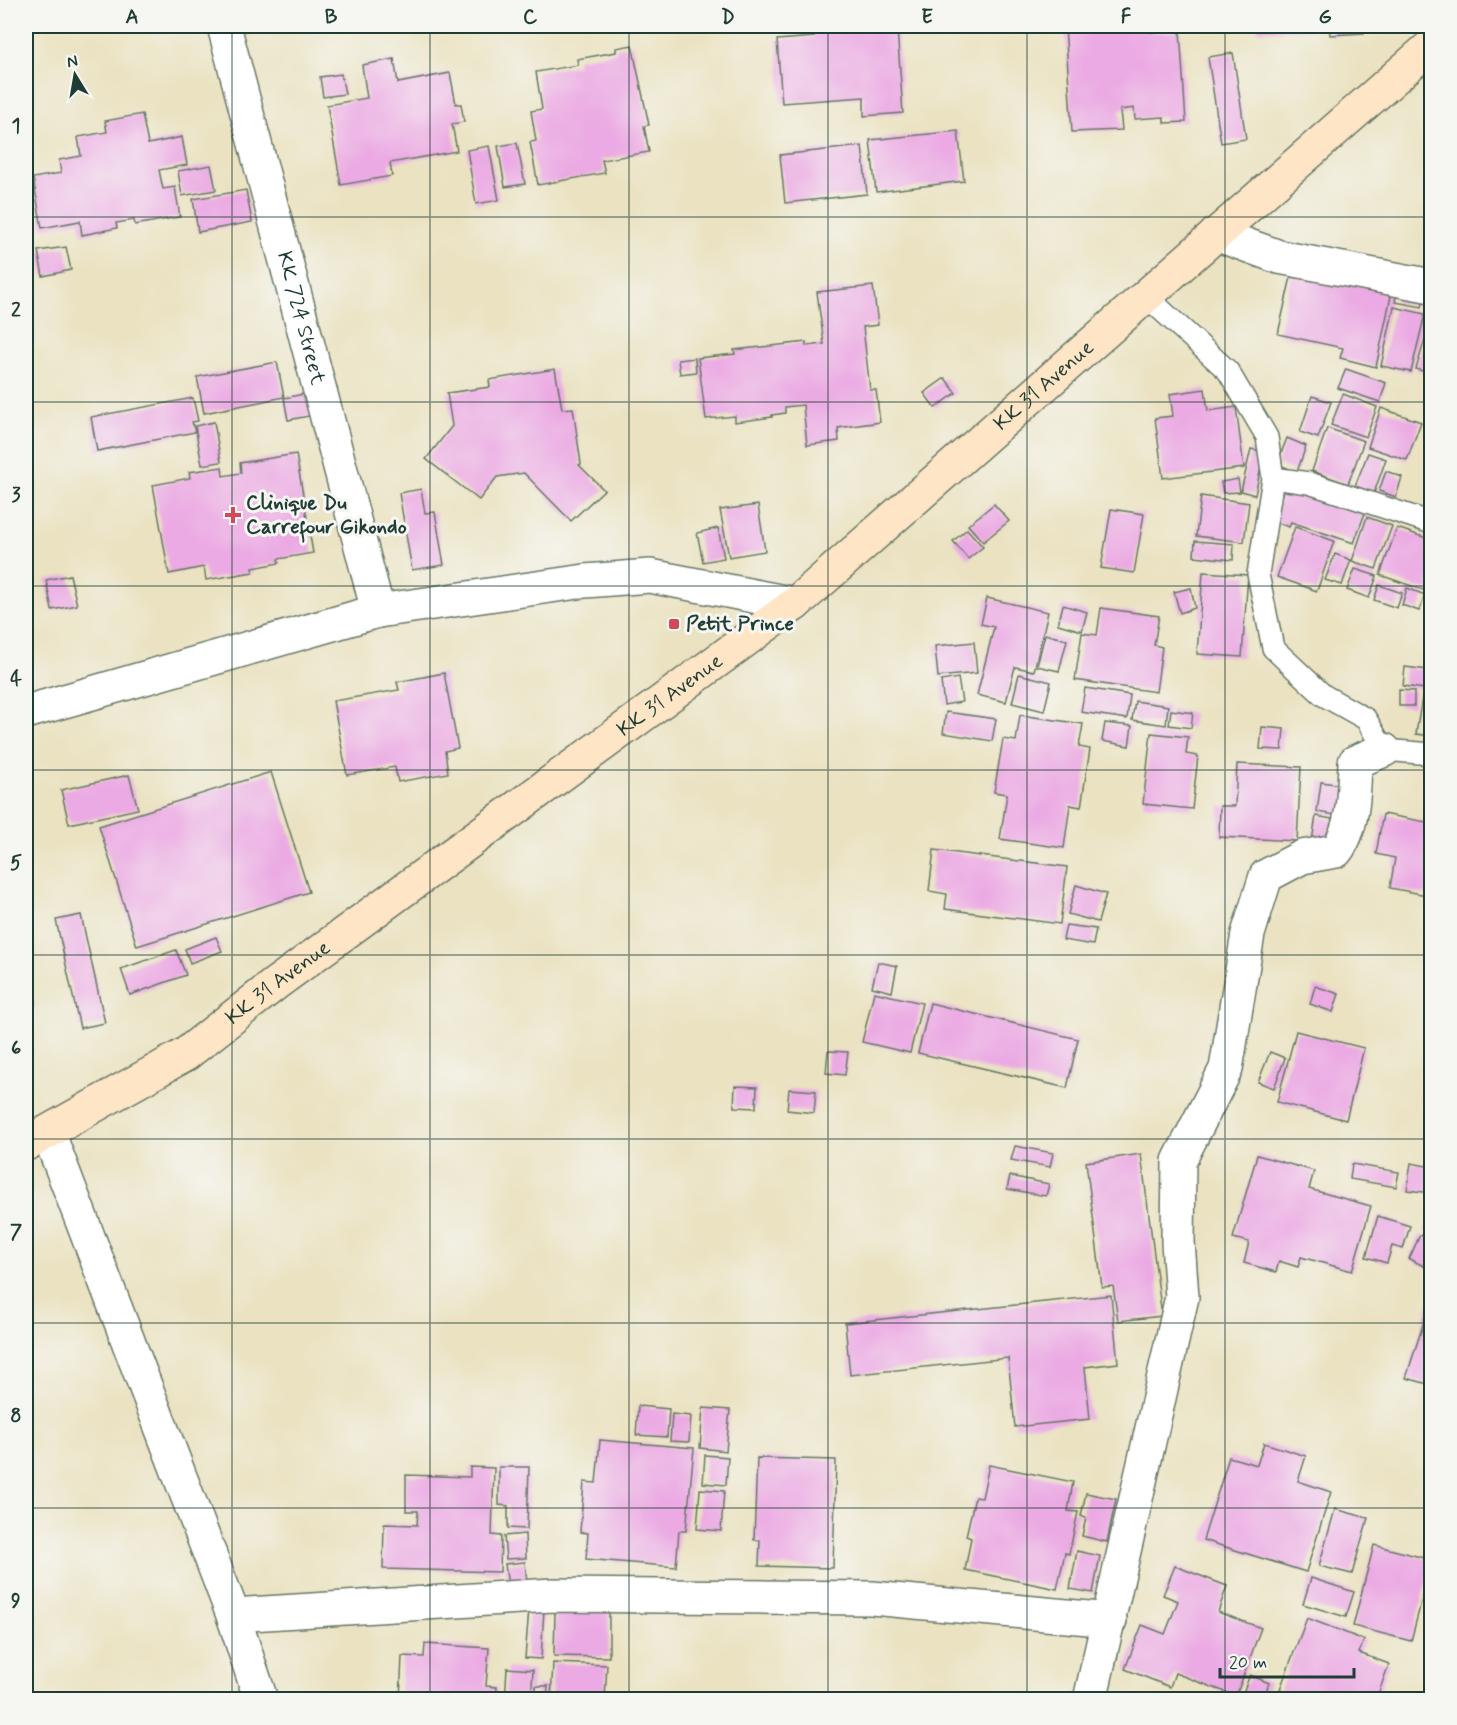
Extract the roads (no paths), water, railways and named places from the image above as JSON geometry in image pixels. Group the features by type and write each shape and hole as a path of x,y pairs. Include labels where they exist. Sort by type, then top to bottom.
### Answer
{"main road":[{"name":"KK 31 Avenue","path":"37,1138 186,1054 275,984 795,604 1431,45"}],"street":[{"name":"KK 724 Street","path":"224,26 378,610"},
{"path":"1216,234 1279,257 1431,286"},
{"path":"26,712 378,610 585,582 650,576 795,604"},
{"path":"1099,1697 1110,1620 1182,1297 1178,1242 1179,1161 1226,1069 1248,934 1266,876 1302,857 1336,851 1344,841 1354,791 1356,762 1384,750"},
{"path":"37,1138 233,1615 261,1700"},
{"path":"233,1615 552,1595 872,1598 1110,1620"}],"lane":[{"path":"1145,296 1228,371 1267,437 1273,478 1258,574 1273,648 1323,695 1366,719 1384,750 1431,754"},
{"path":"1273,478 1309,483 1431,524"}],"place":[{"name":"Clinique Du Carrefour Gikondo","path":"233,515"},
{"name":"Petit Prince","path":"674,624"}]}
